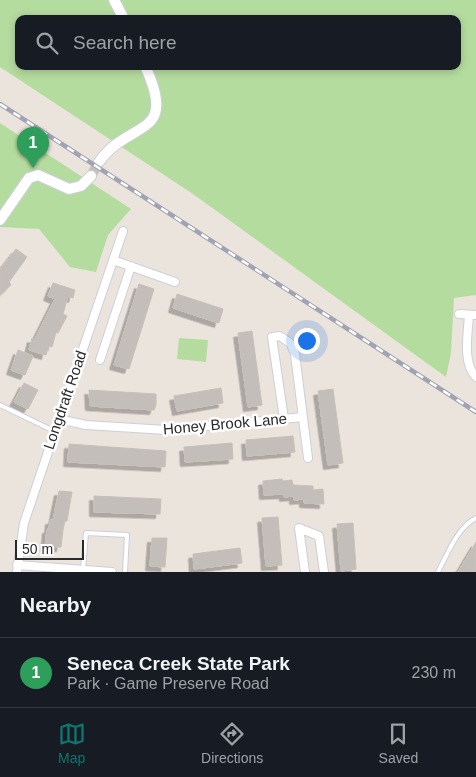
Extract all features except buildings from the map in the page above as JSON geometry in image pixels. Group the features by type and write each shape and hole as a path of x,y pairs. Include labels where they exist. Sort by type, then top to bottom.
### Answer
{"street":[{"path":"114,0 122,15"},
{"path":"99,162 114,145 152,121 157,106 157,97 147,70"},
{"path":"0,220 29,178 38,175 69,189 81,186 91,176"},
{"name":"Longdraft Road","path":"16,569 24,523 123,231"},
{"path":"114,260 175,282"},
{"path":"100,360 131,266"},
{"path":"460,314 472,315 468,362 476,377"},
{"path":"284,419 272,337 280,336 290,343 295,354 308,458"},
{"name":"Honey Brook Lane","path":"58,419 86,425 166,430 303,417"},
{"path":"305,572 299,528 319,536 324,572"},
{"path":"16,569 112,572"}],"lane":[{"path":"0,405 54,431"},
{"path":"438,572 461,530 467,523 476,518"},
{"path":"83,570 86,533 127,535 125,572"}],"green space":[{"path":"0,0 476,0 476,295 454,298 451,353 446,377 193,194 0,67"},
{"path":"0,123 131,209 108,235 96,272 70,267 39,229 0,227"},
{"path":"179,338 208,340 206,362 177,359"}],"tunnel":[{"path":"91,176 99,162"}],"railway":[{"path":"0,104 476,412"}],"place":[{"name":"Seneca Creek State Park","path":"33,168"}]}
